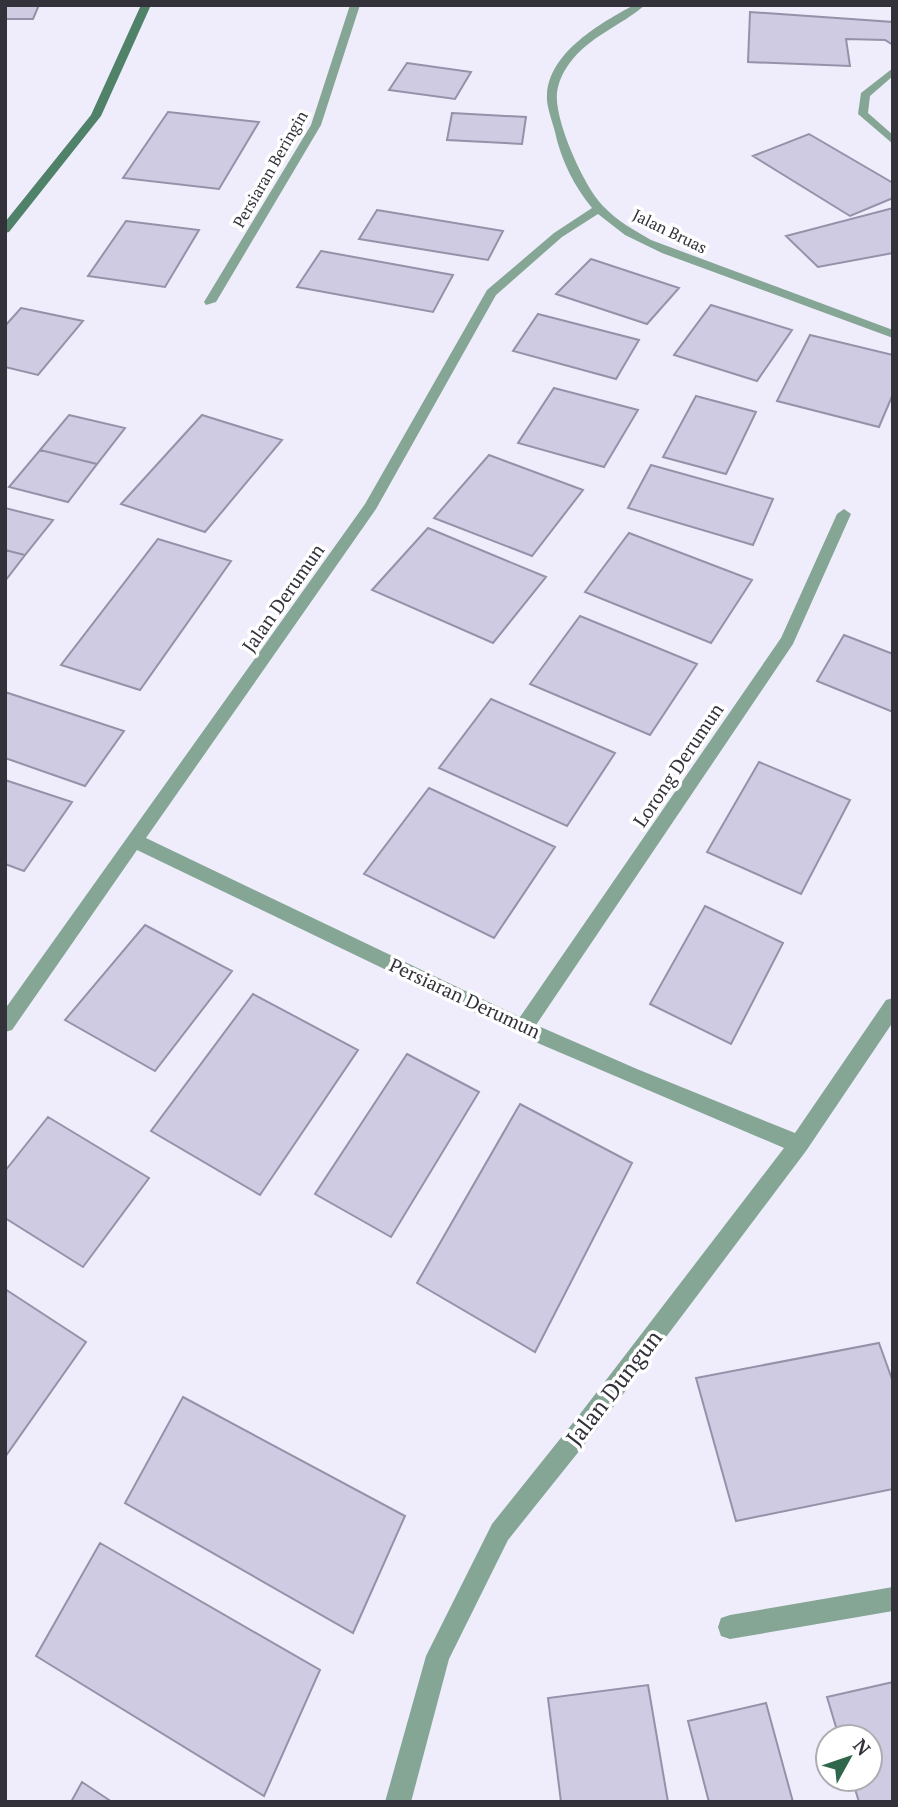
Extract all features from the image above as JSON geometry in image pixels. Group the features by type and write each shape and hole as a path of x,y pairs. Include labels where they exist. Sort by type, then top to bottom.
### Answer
{"street":[{"path":"5,230 96,116 146,5"},
{"name":"Persiaran Beringin","path":"210,302 316,125 355,5"},
{"name":"Jalan Bruas","path":"641,5 600,30 576,50 559,69 552,94 559,130 573,170 599,209 632,233 673,253 893,334"},
{"path":"893,71 865,95 863,114 893,141"},
{"name":"Jalan Derumun","path":"5,1024 371,506 491,293 558,235 599,209"},
{"name":"Lorong Derumun","path":"524,1027 788,640 844,514"},
{"name":"Persiaran Derumun","path":"135,841 524,1027 701,1107 799,1144"},
{"name":"Jalan Dungun","path":"398,1802 438,1656 500,1532 588,1422 799,1144 893,1006"},
{"path":"730,1627 893,1599"}],"building":[{"path":"5,5 39,5 33,19 5,19"},
{"path":"750,12 893,22 893,45 885,40 846,39 850,66 748,62"},
{"path":"407,63 471,72 455,99 389,90"},
{"path":"168,112 259,122 219,189 123,178"},
{"path":"452,113 526,117 522,144 447,140"},
{"path":"809,134 893,183 893,198 850,216 753,156"},
{"path":"893,208 893,253 818,267 786,236"},
{"path":"377,210 503,231 488,260 359,239"},
{"path":"126,221 199,230 165,287 88,276"},
{"path":"321,251 453,275 433,312 297,287"},
{"path":"591,259 679,288 647,324 556,294"},
{"path":"711,305 792,330 757,381 674,355"},
{"path":"21,308 83,321 38,375 5,367 5,326"},
{"path":"538,314 639,340 616,379 513,351"},
{"path":"810,335 893,355 893,394 879,427 777,401"},
{"path":"554,388 638,410 604,467 518,443"},
{"path":"696,396 756,412 726,474 663,457"},
{"path":"69,415 125,428 97,464 40,450"},
{"path":"202,415 282,440 205,532 121,504"},
{"path":"40,450 97,464 68,502 9,487"},
{"path":"489,455 583,490 532,556 434,518"},
{"path":"651,465 773,499 753,545 628,508"},
{"path":"5,508 53,520 25,555 5,550"},
{"path":"428,528 546,577 493,643 372,590"},
{"path":"629,533 752,580 711,643 585,592"},
{"path":"158,539 231,561 140,690 61,665"},
{"path":"5,550 25,555 5,581"},
{"path":"580,616 697,664 650,735 530,684"},
{"path":"844,635 893,654 893,712 817,681"},
{"path":"5,692 124,731 85,786 5,758"},
{"path":"491,699 615,753 567,826 439,768"},
{"path":"759,762 850,800 801,894 707,852"},
{"path":"5,780 72,802 24,871 5,864"},
{"path":"429,788 555,847 494,938 364,874"},
{"path":"705,906 783,943 731,1044 650,1004"},
{"path":"145,925 232,971 155,1071 65,1020"},
{"path":"253,994 358,1050 260,1195 151,1131"},
{"path":"407,1054 479,1092 391,1237 315,1194"},
{"path":"520,1104 632,1163 535,1352 417,1283"},
{"path":"48,1117 149,1178 83,1267 5,1218 5,1171"},
{"path":"5,1289 86,1342 5,1457"},
{"path":"879,1343 893,1382 893,1489 736,1521 696,1378"},
{"path":"183,1397 405,1516 353,1633 125,1503"},
{"path":"100,1543 320,1670 264,1796 36,1656"},
{"path":"893,1682 893,1802 859,1802 856,1793 884,1793 884,1723 835,1723 827,1697"},
{"path":"648,1685 668,1802 561,1802 548,1698"},
{"path":"766,1703 793,1802 709,1802 688,1721"},
{"path":"82,1782 112,1802 71,1802"}]}
